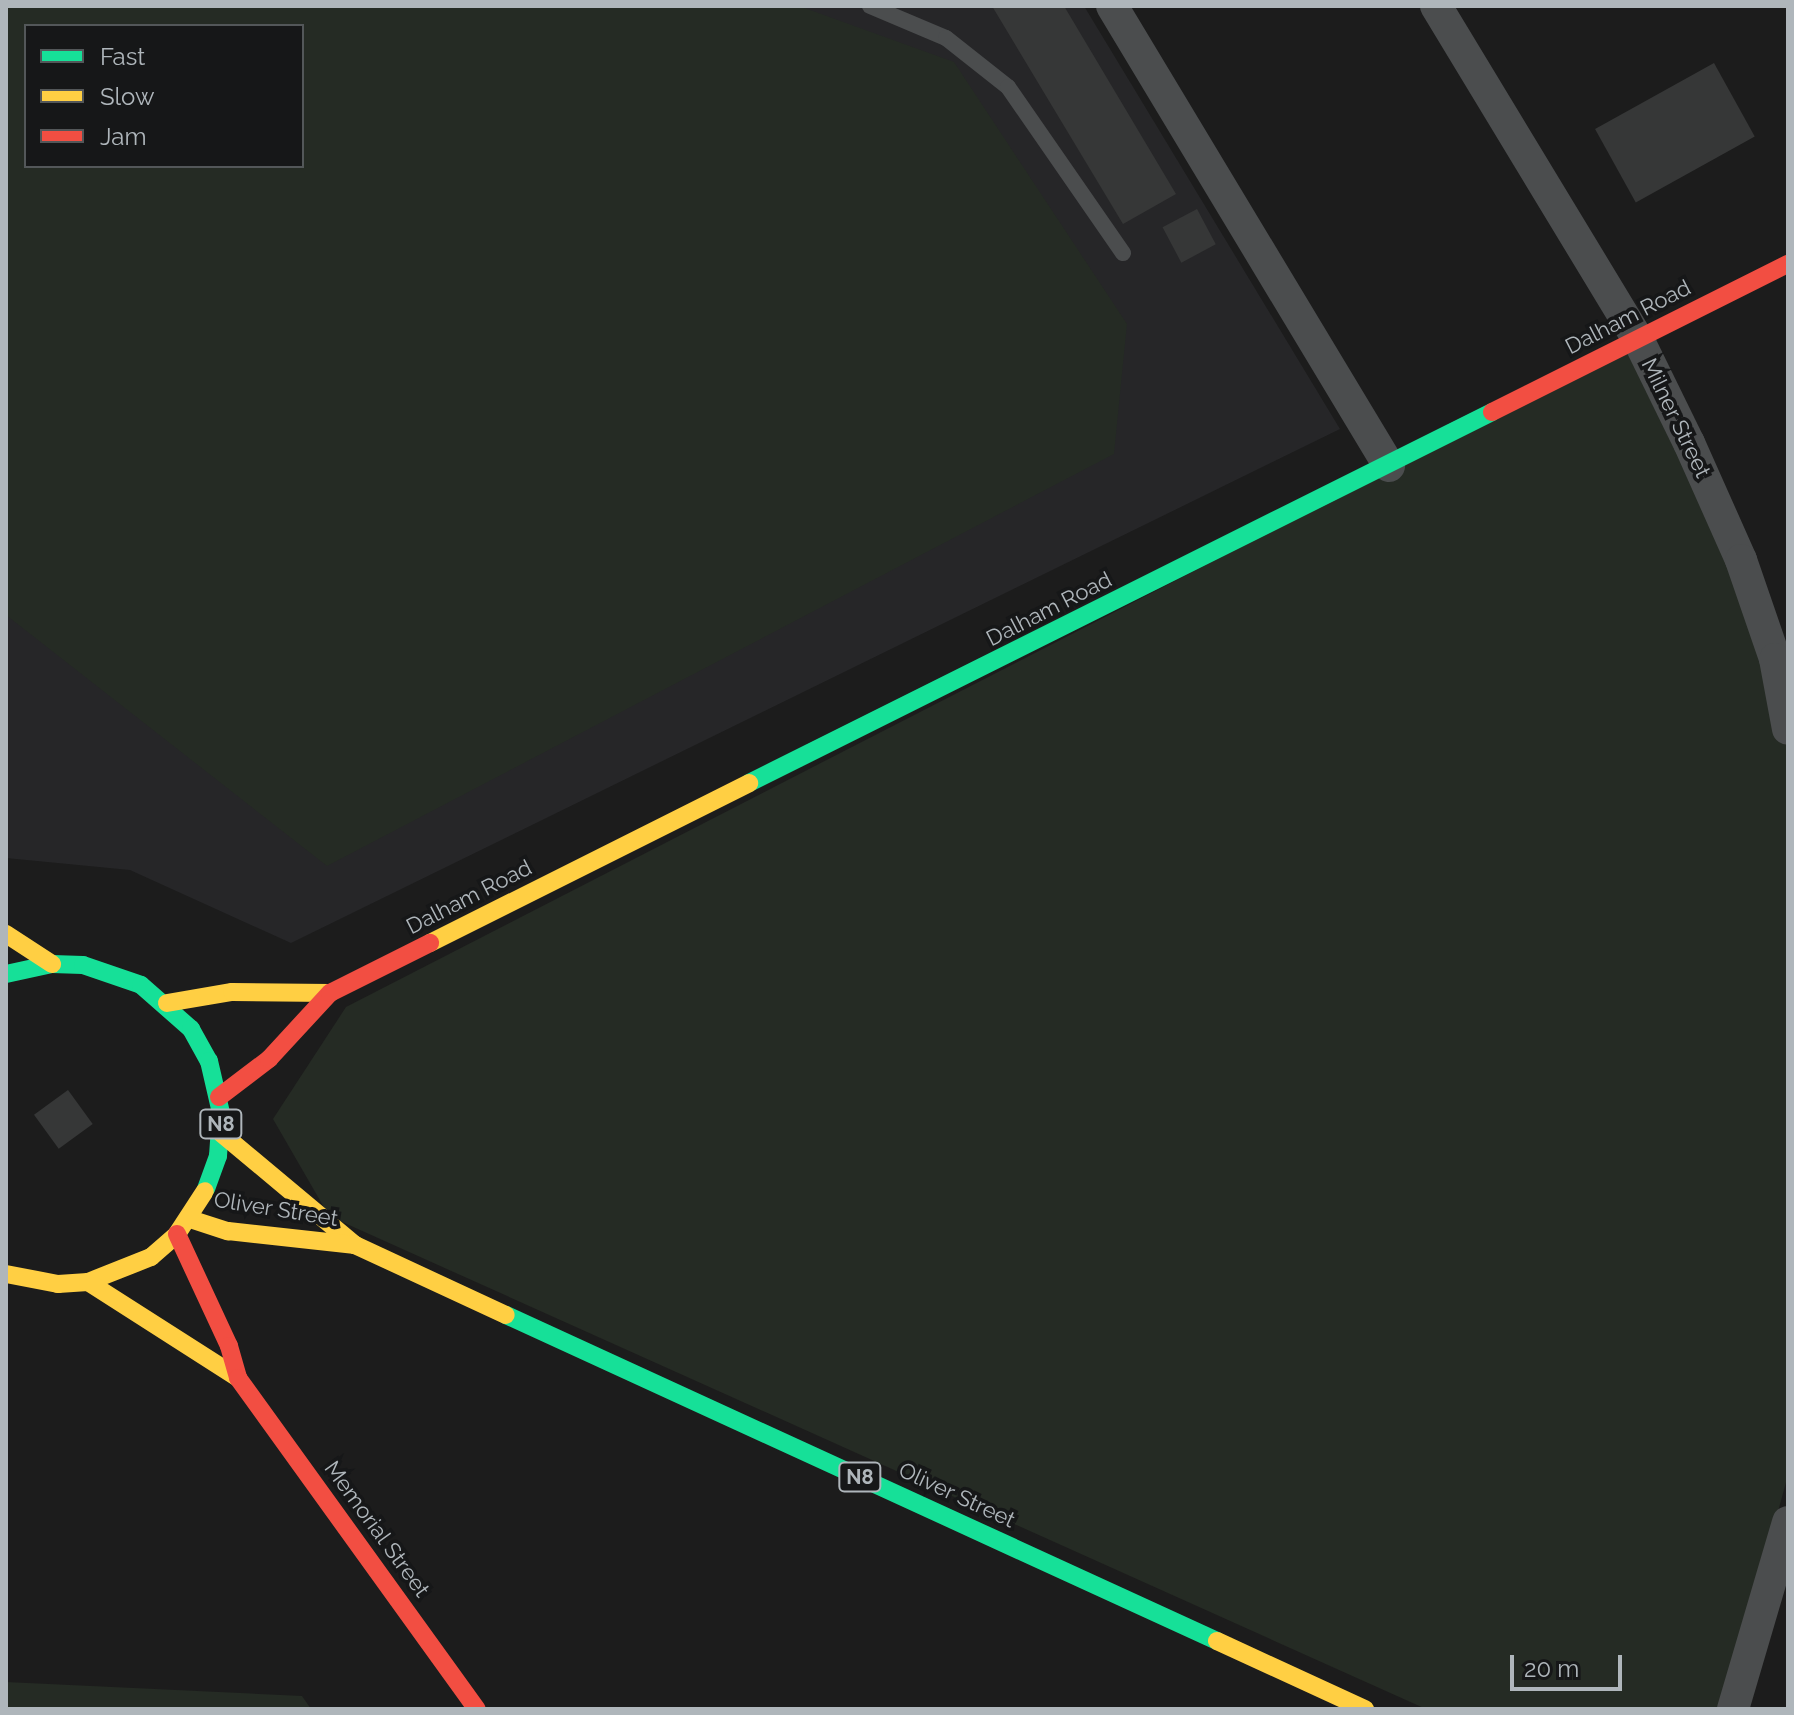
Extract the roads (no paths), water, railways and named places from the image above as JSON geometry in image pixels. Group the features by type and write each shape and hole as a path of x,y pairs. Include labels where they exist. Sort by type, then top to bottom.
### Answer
{"main road":[{"name":"Dalham Road","path":"219,1097 269,1059 330,993 1788,264"},
{"path":"6,934 52,964"},
{"name":"N8","path":"6,974 52,964 113,972 167,1003 191,1029 209,1061 219,1097 221,1133 212,1178 190,1219 151,1257 88,1282 58,1284 6,1274"},
{"name":"Dalham Road","path":"167,1003 232,992 330,993"},
{"name":"Oliver Street","path":"221,1133 355,1245 1365,1709"},
{"name":"Oliver Street","path":"190,1219 228,1231 355,1245"},
{"name":"Memorial Street","path":"177,1234 229,1346 238,1378 477,1709"},
{"name":"Memorial Street","path":"88,1282 238,1378"}],"street":[{"path":"1112,6 1389,466"},
{"name":"Milner Street","path":"1436,6 1638,339 1741,560 1775,659 1788,729"},
{"path":"1733,1709 1788,1522"}],"lane":[{"path":"870,6 946,38 1008,87 1123,253"}]}
